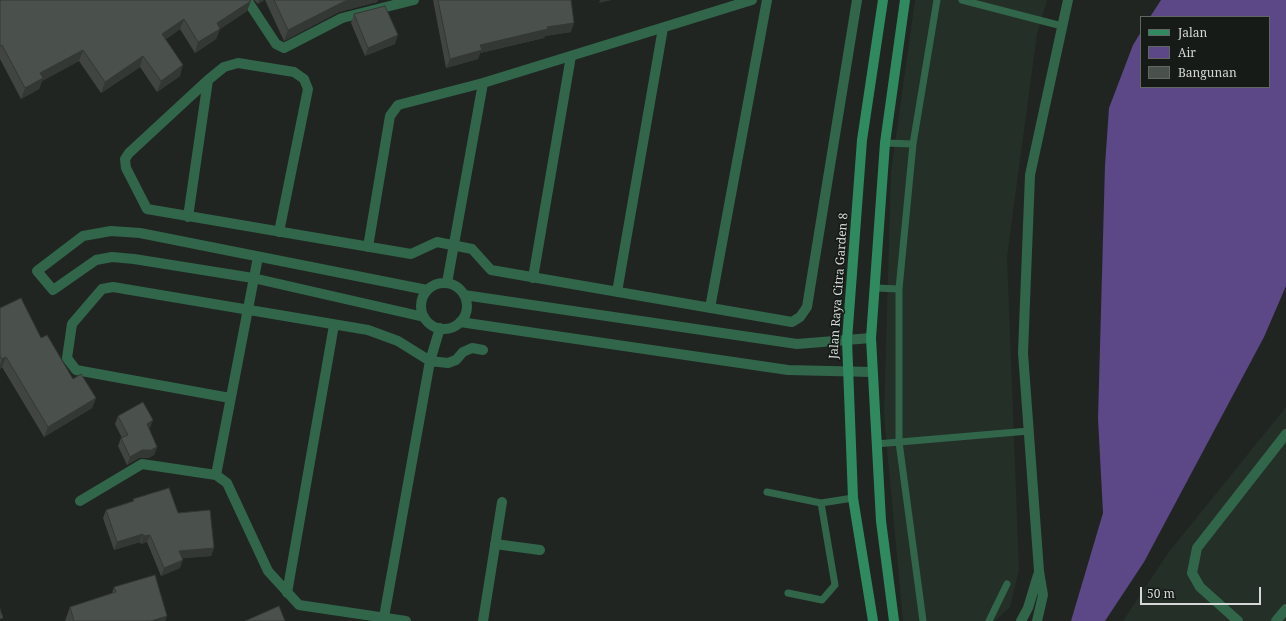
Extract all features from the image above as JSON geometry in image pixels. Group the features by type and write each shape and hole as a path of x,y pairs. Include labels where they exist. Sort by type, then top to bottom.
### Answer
{"street":[{"path":"247,0 276,44 284,48 342,18 414,0"},
{"path":"368,247 390,116 394,108 398,105 482,83 752,0"},
{"path":"710,308 767,0"},
{"path":"279,232 308,89 304,79 294,72 238,62 224,67 208,80 129,152 125,159 126,168 147,209 188,217 368,247 414,254 437,242 472,249 491,270 792,322 804,312 857,0"},
{"name":"Jalan Raya Citra Garden 8","path":"873,621 853,498 847,372 847,340 862,140 883,0"},
{"path":"894,621 881,521 871,338 876,288 885,143 905,0"},
{"path":"1038,621 1043,595 1039,571 1023,353 1030,175 1068,0"},
{"path":"617,292 663,28"},
{"path":"533,278 570,56"},
{"path":"188,217 208,80"},
{"path":"447,283 482,83"},
{"path":"424,317 253,278 112,257 96,260 53,290 38,271 82,236 111,231 140,233 427,290 440,284 447,283 460,289 464,295 466,309 460,322"},
{"path":"216,475 258,256"},
{"path":"230,398 76,370 66,358 72,324 102,289 113,287 368,330 398,341 430,361 448,363 456,360 463,352 472,348 483,350"},
{"path":"427,290 421,303 424,317 428,322 440,328 448,328 460,322 788,370 872,372"},
{"path":"464,295 796,344 871,338"},
{"path":"287,593 334,325"},
{"path":"384,617 430,361 440,328"},
{"path":"1238,621 1200,587 1192,573 1197,548 1286,434"},
{"path":"80,501 142,464 216,475 227,483 268,571 299,605 406,621"},
{"path":"483,621 502,502"},
{"path":"495,544 540,550"},
{"path":"1021,621 1028,608 1039,571"},
{"path":"1276,621 1286,609"}],"lane":[{"path":"923,621 899,442 899,289 913,144 937,0"},
{"path":"962,0 1062,26"},
{"path":"885,143 913,144"},
{"path":"876,288 899,289"},
{"path":"876,444 1029,431"},
{"path":"767,492 821,502 853,498"},
{"path":"788,593 822,600 835,584 821,502"},
{"path":"989,621 1007,584"}],"shaded area":[{"path":"915,0 1047,0 1037,34 1007,257 1019,570 1010,607 995,621 903,621 884,416 891,172"},
{"path":"1286,407 1286,621 1123,621 1168,553"}],"water":[{"path":"1161,0 1286,0 1286,286 1264,337 1144,562 1105,621 1071,621 1103,513 1098,419 1105,165 1109,108 1133,45 1140,34 1140,88 1270,88 1270,16 1151,16"}],"building":[{"path":"0,0 251,1 217,23 220,29 198,42 184,19 162,34 183,65 161,81 143,56 105,82 83,50 40,73 43,78 25,88 2,45 0,46"},
{"path":"274,0 349,0 288,30"},
{"path":"438,0 571,0 574,23 547,27 548,29 480,45 482,50 450,59"},
{"path":"385,6 398,35 368,48 354,14"},
{"path":"21,298 41,338 47,335 73,379 81,374 96,398 48,427 6,357 2,359 0,356 0,308"},
{"path":"143,402 153,420 147,424 157,447 151,450 142,450 130,457 121,438 128,435 118,416"},
{"path":"169,488 178,513 210,510 214,548 179,551 183,560 164,568 150,535 143,536 143,534 117,542 106,510 134,501 133,499"},
{"path":"155,575 167,616 151,621 74,621 70,607 116,592 114,587"},
{"path":"279,606 285,621 245,621"},
{"path":"0,609 3,618 0,619"}]}
